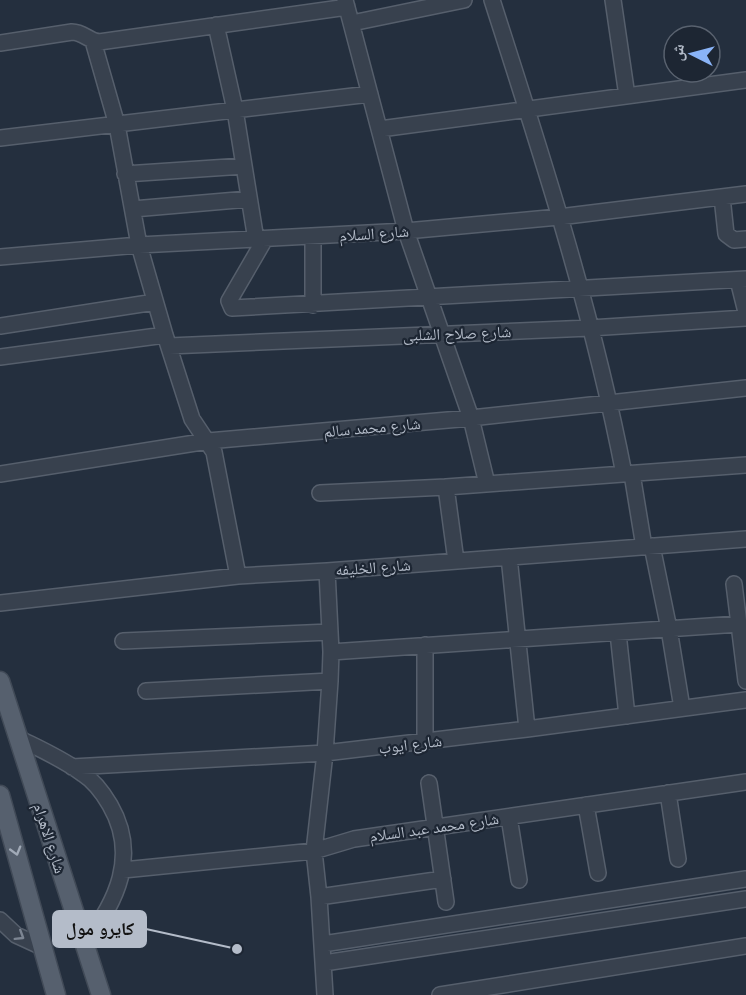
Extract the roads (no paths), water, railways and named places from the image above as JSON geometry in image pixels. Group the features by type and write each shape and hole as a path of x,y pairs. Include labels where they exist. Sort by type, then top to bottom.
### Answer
{"main road":[{"name":"شارع الاهرام","path":"0,681 101,995"},
{"path":"1,802 56,995"}],"street":[{"path":"93,41 348,10 464,0"},
{"path":"492,0 580,289 669,629 682,708"},
{"path":"613,0 627,96"},
{"path":"348,10 406,231 471,418 488,484"},
{"path":"216,25 235,110 249,199 260,240 230,301 230,306 236,309 428,296 742,280 746,312"},
{"path":"0,43 72,32 82,33 93,41 117,125 139,245 155,302 192,419 214,452 238,576"},
{"path":"380,129 746,80"},
{"path":"0,138 370,94"},
{"path":"125,174 244,166"},
{"name":"شارع السلام","path":"0,257 139,245 406,231 559,217 746,194"},
{"path":"722,197 726,234 734,240 746,239"},
{"path":"133,209 249,199"},
{"path":"313,237 313,305"},
{"path":"0,326 155,302"},
{"name":"شارع صلاح الشلبى","path":"0,357 167,341 590,328 746,318"},
{"name":"شارع محمد سالم","path":"0,474 208,441 471,418 746,388"},
{"path":"320,493 446,487 746,465"},
{"path":"446,487 456,561"},
{"name":"شارع الخليفه","path":"0,603 238,576 746,539"},
{"path":"509,557 527,729"},
{"path":"326,995 314,851 330,681 327,571"},
{"path":"734,584 746,681"},
{"path":"331,652 739,624"},
{"path":"123,641 330,632"},
{"path":"618,633 627,716"},
{"path":"425,645 425,742"},
{"path":"146,691 330,681"},
{"name":"شارع ايوب","path":"72,767 325,753 746,700"},
{"path":"18,738 72,767 93,782 115,814 121,832 124,851 123,870 102,921 84,944"},
{"name":"شارع محمد عبد السلام","path":"123,870 314,851 354,838 746,782"},
{"path":"429,783 446,902"},
{"path":"668,793 678,859"},
{"path":"586,806 598,873"},
{"path":"509,817 519,880"},
{"path":"319,897 443,879"},
{"path":"323,944 746,879"},
{"path":"324,963 746,898"},
{"path":"0,920 16,935 42,947"},
{"path":"441,995 746,946"}],"place":[{"name":"كايرو مول","path":"237,949"}]}
